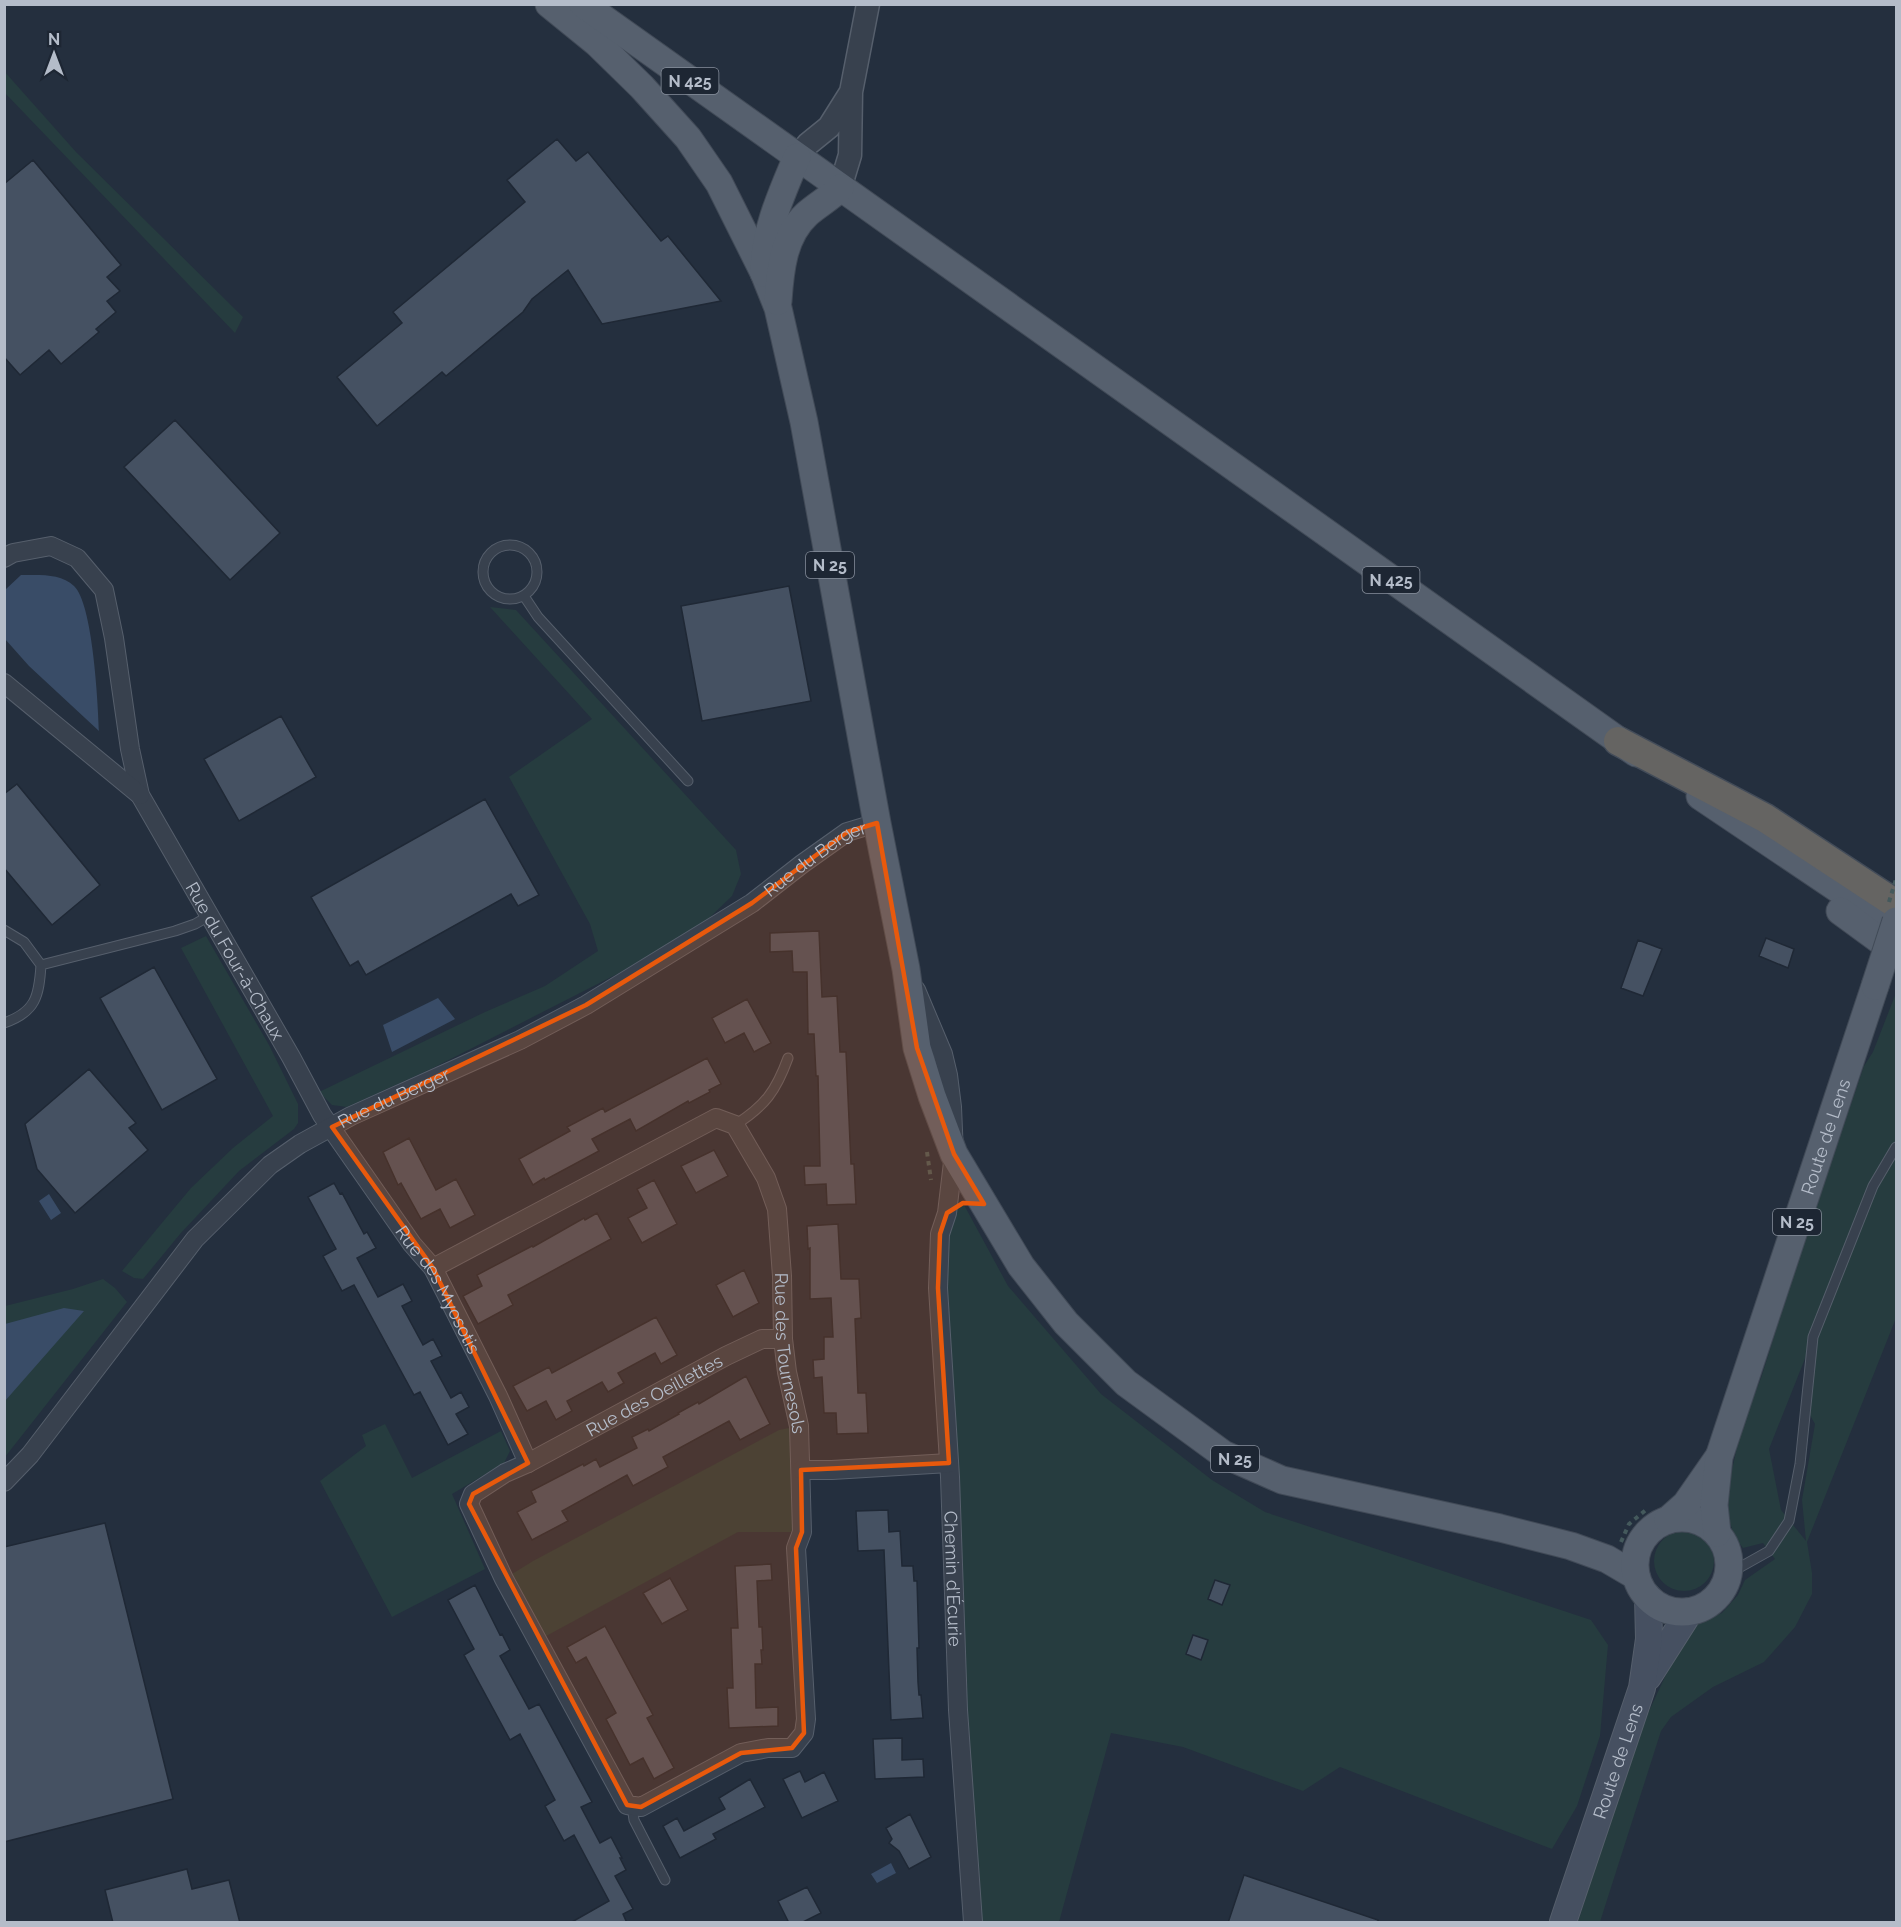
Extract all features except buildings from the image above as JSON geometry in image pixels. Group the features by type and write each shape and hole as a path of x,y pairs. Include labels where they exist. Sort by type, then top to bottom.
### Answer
{"highway":[{"path":"1618,741 1765,818 1896,904"}],"main road":[{"name":"N 25","path":"549,4 597,43 642,87 688,138 719,183 764,273 778,308 804,422 906,969 917,1048 954,1154 1021,1266 1066,1323 1126,1383 1223,1454 1282,1480 1571,1546 1607,1560 1642,1587"},
{"name":"N 425","path":"583,4 1618,741 1896,928"},
{"name":"N 25","path":"764,273 764,251 775,209 796,157"},
{"name":"N 25","path":"778,308 780,268 792,233 806,214 840,188"},
{"name":"N 425","path":"1618,741 1896,952"},
{"name":"Route de Lens","path":"1719,1457 1896,921"},
{"name":"N 25","path":"1668,1520 1686,1504 1719,1457"},
{"name":"N 25","path":"1718,1533 1714,1505 1719,1457"},
{"path":"1682,1518 1695,1519 1718,1533 1727,1548 1728,1574 1719,1594 1701,1608 1690,1611 1667,1609 1642,1587 1635,1564 1641,1542 1657,1524 1682,1518"},
{"name":"Route de Lens","path":"1563,1923 1642,1688 1649,1639 1642,1587"},
{"path":"1642,1688 1690,1611"}],"street":[{"path":"840,188 850,155 851,92 868,4"},
{"path":"796,157 808,144 829,128 851,92"},
{"name":"Rue du Four-à-Chaux","path":"4,558 13,553 51,546 77,558 104,590 114,638 130,749 140,795 322,1115 332,1127"},
{"name":"Rue du Four-à-Chaux","path":"4,683 140,795"},
{"name":"Rue du Berger","path":"4,1482 36,1446 195,1239 270,1165 300,1144 332,1127 520,1040 586,1005 752,903 847,832 877,823"},
{"path":"433,1268 716,1118 735,1125"},
{"name":"Rue des Tournesols","path":"630,1806 641,1807 741,1753 768,1748 792,1748 804,1733 806,1719 796,1548 802,1532 799,1426 787,1372 783,1339 782,1276 777,1209 766,1178 735,1125"},
{"name":"Rue des Myosotis","path":"332,1127 412,1244 433,1268 498,1396 528,1463"},
{"name":"Chemin d'Écurie","path":"954,1154 947,1213 940,1234 938,1288 949,1463 958,1710 973,1923"},
{"path":"947,1213 963,1203 984,1204"},
{"name":"Rue des Oeillettes","path":"630,1806 515,1599 469,1504 472,1494 504,1473 528,1463 726,1356 762,1339 783,1339"},
{"path":"801,1470 949,1463"}],"lane":[{"path":"513,544 525,549 534,559 538,573 534,586 524,596 514,600 503,599 486,586 483,566 493,550 503,545 513,544"},
{"path":"524,596 538,617 688,781"},
{"path":"41,965 175,931 209,916"},
{"path":"4,930 24,942 41,965 39,992 28,1013 4,1023"},
{"path":"735,1125 757,1111 779,1082 788,1058"},
{"path":"1728,1574 1769,1551 1789,1521 1800,1464 1813,1337 1873,1186 1896,1147"},
{"path":"630,1806 634,1820 665,1880"}],"path":[{"path":"926,1142 932,1184"}],"highlighted area":[{"path":"877,823 917,1048 954,1154 984,1204 963,1203 947,1213 940,1234 938,1288 949,1463 801,1470 802,1532 796,1548 804,1733 792,1748 741,1753 641,1807 627,1805 469,1504 473,1494 528,1463 433,1268 332,1127 586,1005 752,903 847,832"}],"green space":[{"path":"4,71 76,152 243,317 235,333 5,93"},
{"path":"490,607 516,610 736,850 741,874 732,896 705,922 621,972 431,1069 347,1107 332,1105 319,1092 485,1012 545,986 598,951 590,924 509,777 592,719"},
{"path":"206,936 269,1045 298,1104 298,1123 294,1129 239,1171 180,1234 143,1279 134,1278 122,1271 191,1188 233,1148 273,1116 181,948"},
{"path":"1896,993 1896,1318 1807,1542 1812,1573 1812,1594 1795,1627 1764,1662 1713,1687 1671,1717 1661,1731 1600,1922 1578,1922 1617,1797 1643,1724 1685,1634 1700,1622 1722,1613 1738,1595 1745,1580 1775,1559 1763,1543 1743,1548 1735,1537 1725,1509 1727,1492 1742,1425 1761,1378 1804,1241 1864,1066 1873,1052","holes":["1812,1341 1805,1406 1815,1424 1802,1500 1806,1541 1781,1510 1769,1449"]},
{"path":"963,1203 1008,1286 1101,1394 1212,1480 1265,1512 1591,1620 1608,1645 1600,1736 1577,1806 1552,1849 1340,1767 1303,1791 1183,1747 1111,1733 1059,1922 973,1922 938,1288 947,1213"},
{"path":"103,1279 115,1288 127,1302 5,1457 5,1306"},
{"path":"385,1424 412,1478 501,1431 510,1451 504,1463 452,1494 485,1569 392,1617 320,1481 366,1446 362,1435"},
{"path":"799,1426 802,1532 738,1532 537,1641 504,1579 533,1561 779,1430"},
{"path":"1678,1531 1690,1531 1701,1536 1709,1544 1714,1561 1712,1573 1701,1586 1690,1591 1678,1591 1667,1586 1659,1578 1654,1567 1654,1555 1659,1544 1667,1536"}],"water":[{"path":"21,575 63,579 74,586 80,596 90,632 99,731 29,666 5,639 5,590"},
{"path":"438,998 455,1019 392,1052 383,1025"},
{"path":"49,1194 61,1213 51,1220 39,1201"},
{"path":"64,1308 84,1311 5,1401 5,1324"},
{"path":"891,1863 896,1873 877,1883 871,1874"}]}
